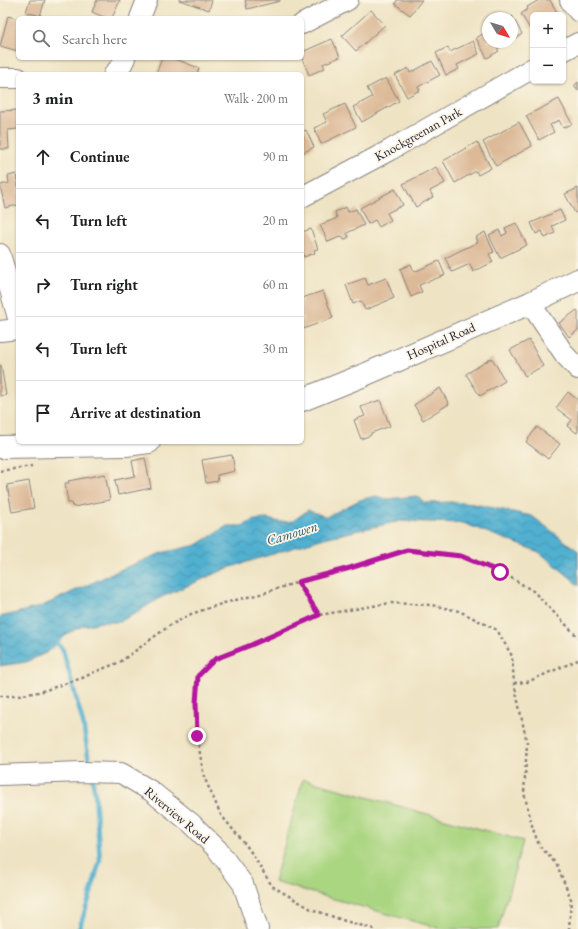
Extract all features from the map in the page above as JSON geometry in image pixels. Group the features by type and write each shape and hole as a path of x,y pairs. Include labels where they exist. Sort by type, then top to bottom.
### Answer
{"main road":[{"name":"Hospital Road","path":"304,399 364,375 530,303 578,280"},
{"path":"0,448 32,444 134,444"}],"street":[{"path":"304,23 348,0"},
{"path":"570,0 578,11"},
{"path":"566,49 578,43"},
{"path":"116,72 122,66 124,60"},
{"name":"Knockgreenan Park","path":"304,196 390,150 530,70"},
{"path":"0,78 16,78"},
{"path":"0,254 16,311"},
{"path":"530,303 565,355 578,369"},
{"path":"0,331 16,329"},
{"name":"Riverview Road","path":"0,775 80,772 121,773 151,791 192,824 217,849 243,884 258,929"}],"path":[{"path":"0,696 18,696 43,691 85,677 120,662 169,626 191,614 407,550 461,556 500,572 533,591 578,637"},
{"path":"298,582 319,615"},
{"path":"374,929 311,909 272,886 249,849 221,815 204,777 197,736 196,703 198,676 215,659 319,615 391,603 431,606 459,611 496,630 512,656 514,683 527,743 524,792 533,830 539,845 557,865 571,899 569,929"},
{"path":"514,683 527,682 578,660"}],"green space":[{"path":"303,779 523,841 498,929 441,929 274,882"}],"water":[{"name":"Camowen","path":"376,496 387,499 417,496 425,503 452,502 474,504 532,516 578,551 578,586 571,578 539,552 463,523 400,521 324,538 228,568 162,597 120,622 101,622 83,626 68,633 48,652 26,662 0,666 0,617 40,607 122,569 161,553 197,545 227,526 242,526 255,520 267,519 281,522 293,521 308,510 326,517 360,500"}],"building":[{"path":"30,0 45,0 40,16 26,12"},
{"path":"97,0 120,0 113,16 101,16 92,12"},
{"path":"179,0 212,0 209,10"},
{"path":"245,0 280,0 280,1 247,9"},
{"path":"397,0 422,0 410,15 395,4"},
{"path":"539,0 550,0 557,12 530,12 530,29 521,14 528,9 527,7"},
{"path":"371,10 385,25 356,51 342,36"},
{"path":"8,16 16,18 16,50 0,46"},
{"path":"518,27 522,34 518,36"},
{"path":"482,34 482,48 499,48 497,49 499,51 487,58 476,38"},
{"path":"332,39 340,57 323,64 325,68 309,75 303,60 304,51"},
{"path":"473,41 479,54 457,65 459,69 446,75 436,53 448,47 450,52"},
{"path":"161,60 177,60 199,68 198,72 157,72"},
{"path":"432,61 440,75 418,87 420,90 407,97 395,75 408,68 410,73"},
{"path":"386,78 399,101 362,122 353,107 372,97 367,88"},
{"path":"578,82 578,91 574,86"},
{"path":"559,99 572,124 563,128 559,120 550,125 554,132 539,140 526,116"},
{"path":"345,104 356,127 321,144 314,128 327,122 323,114"},
{"path":"16,110 16,129 8,130 9,149 0,149 0,111"},
{"path":"519,122 532,146 496,166 483,142"},
{"path":"306,130 314,147 304,152 304,131"},
{"path":"477,142 491,168 478,175 476,171 455,183 443,161"},
{"path":"436,167 445,183 430,191 433,197 416,207 403,184"},
{"path":"16,174 16,205 5,208 0,185 9,183 8,176"},
{"path":"578,188 578,212 575,213 565,194"},
{"path":"395,189 403,205 387,213 391,220 379,227 375,220 368,224 360,208"},
{"path":"346,207 348,212 356,209 364,225 347,233 349,237 344,240 342,236 328,242 320,225 337,218 335,212"},
{"path":"560,210 565,220 552,226 555,233 545,238 542,231 536,234 531,223"},
{"path":"516,223 527,245 500,258 489,235 499,230 502,236 507,233 505,228"},
{"path":"311,229 318,249 314,250 315,253 304,257 304,231"},
{"path":"485,232 494,252 489,254 493,262 473,272 470,264 452,272 445,258 478,242 476,237"},
{"path":"439,261 445,275 419,285 422,292 411,297 400,269 411,264 414,272"},
{"path":"365,278 368,285 386,278 394,298 365,310 361,301 353,304 346,285"},
{"path":"323,291 333,318 304,329 304,297"},
{"path":"577,310 578,330 569,337 559,323"},
{"path":"529,340 543,366 525,376 510,350"},
{"path":"492,358 505,381 480,396 466,374"},
{"path":"0,365 6,395 0,396"},
{"path":"440,388 449,404 423,420 414,405"},
{"path":"568,392 578,400 577,433 567,426 572,420 556,408"},
{"path":"380,400 390,426 371,433 371,435 361,439 354,420 365,416 361,407"},
{"path":"537,427 560,444 548,459 526,442"},
{"path":"232,455 235,471 217,475 218,481 206,483 202,460"},
{"path":"145,458 151,488 118,495 115,480 135,476 132,461"},
{"path":"105,474 110,500 73,507 72,503 68,503 65,483 69,483 68,481"},
{"path":"29,481 34,508 12,512 7,485"}],"waterway":[{"path":"54,639 63,650 83,723 90,767"},
{"path":"79,929 100,860 92,776"}],"route":[{"path":"197,736 196,703 198,676 215,659 319,615 298,582 350,568 407,550 461,556 500,572"}]}
